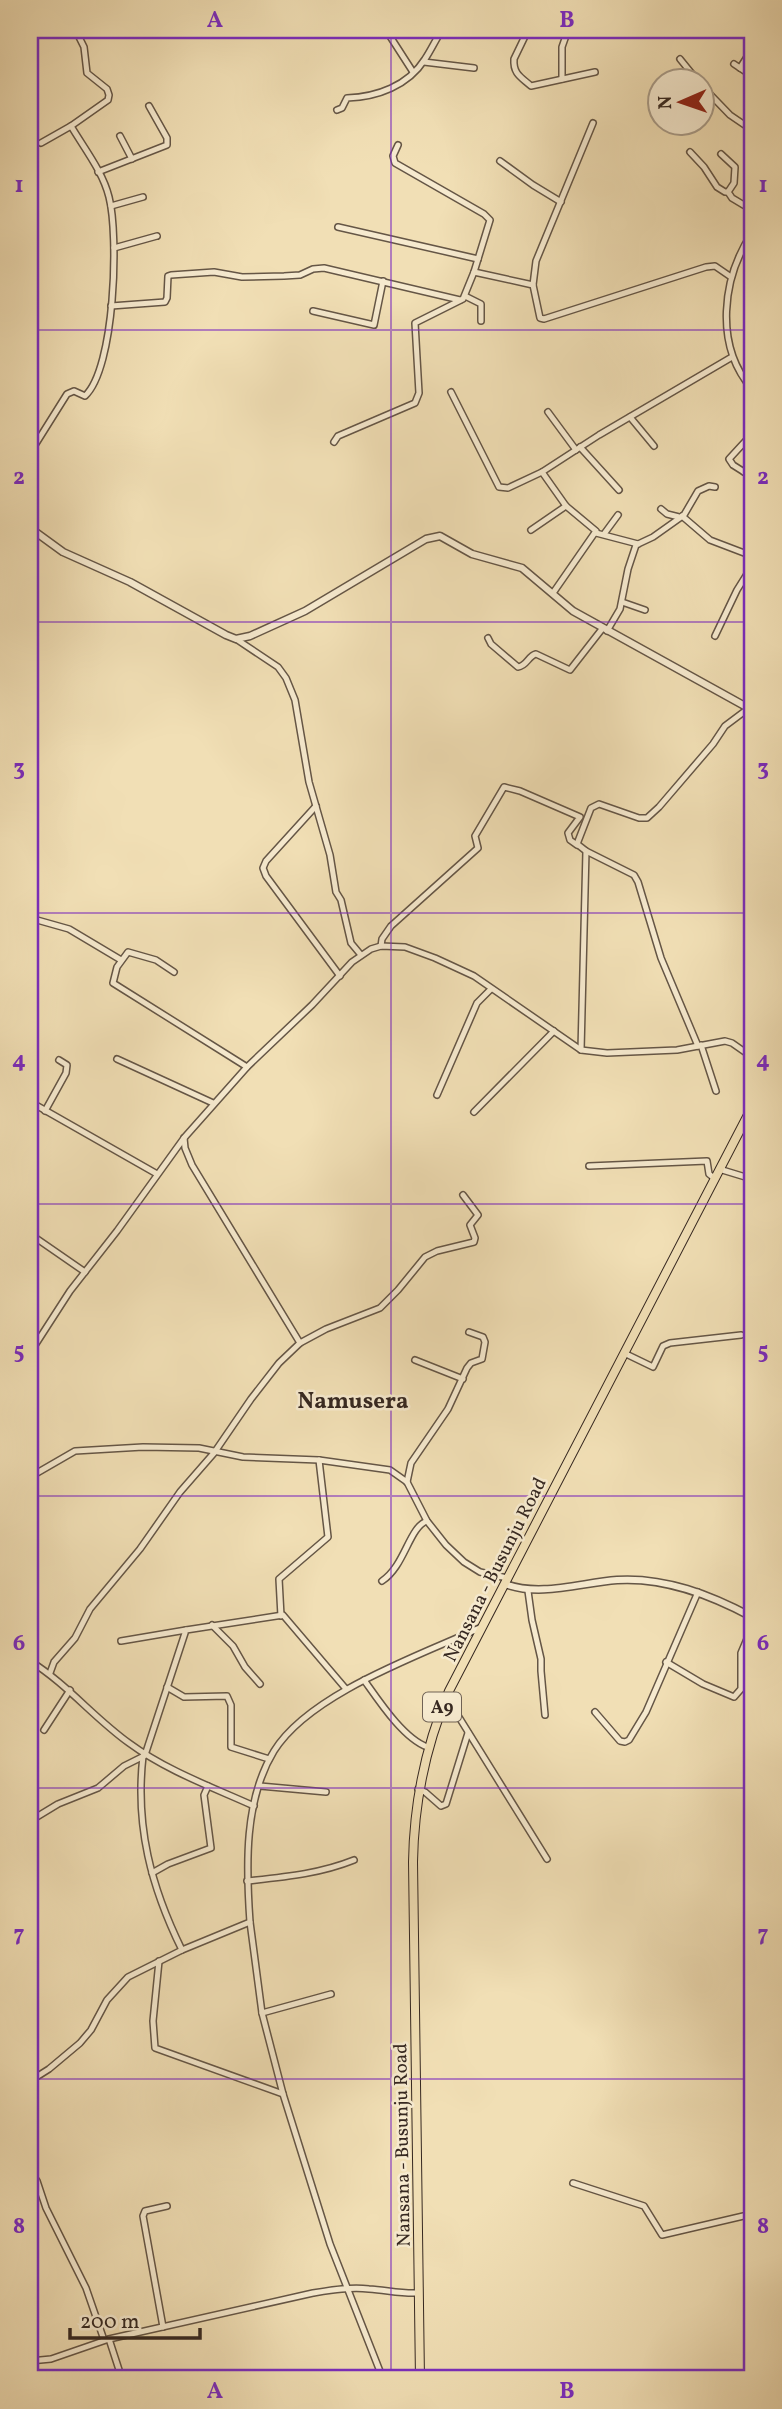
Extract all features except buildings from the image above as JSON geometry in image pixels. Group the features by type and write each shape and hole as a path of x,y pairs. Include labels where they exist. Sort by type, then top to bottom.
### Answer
{"main road":[{"name":"Nansana - Busunju Road","path":"420,2379 413,1862 418,1789 427,1747 445,1700 482,1627 752,1107"}],"street":[{"path":"386,30 413,72"},
{"path":"433,30 438,36"},
{"path":"337,110 342,108 347,98 375,95 402,83 424,62 442,30"},
{"path":"528,30 514,59 514,71 531,86 595,72"},
{"path":"562,79 562,47 568,30"},
{"path":"41,143 108,100 107,89 87,73 84,47 79,37"},
{"path":"740,68 752,49"},
{"path":"680,59 686,66"},
{"path":"424,62 474,68"},
{"path":"734,64 752,76"},
{"path":"716,100 730,115 752,130"},
{"path":"98,172 167,145 167,138 149,106"},
{"path":"593,123 536,261 533,285 540,318 544,319 706,267 715,266 731,277"},
{"path":"30,453 67,394 74,391 85,396 92,387 106,347 115,234 111,206 98,172 71,126"},
{"path":"120,136 132,159"},
{"path":"334,442 338,436 415,403 419,393 415,323 463,298 489,227 488,217 395,163 393,156 398,145"},
{"path":"690,152 705,167 708,176 719,189 728,192 732,198 752,210"},
{"path":"721,154 735,167 734,183 728,192"},
{"path":"500,161 561,202"},
{"path":"111,206 143,197"},
{"path":"338,227 478,259"},
{"path":"752,233 731,277 726,316 732,357 752,389"},
{"path":"114,248 157,236"},
{"path":"111,306 164,303 167,298 168,276 171,275 215,272 242,278 292,275 324,268 463,298 482,306 481,321"},
{"path":"474,272 533,285"},
{"path":"313,311 374,325 383,281"},
{"path":"451,392 499,487 508,488 542,472 732,357"},
{"path":"548,412 619,490"},
{"path":"630,417 654,446"},
{"path":"752,434 729,459 752,477"},
{"path":"744,472 752,459"},
{"path":"542,472 566,506 594,528 596,533"},
{"path":"596,533 638,544 653,537 680,517 698,491 709,486 715,487"},
{"path":"531,530 566,506"},
{"path":"661,509 680,517 710,540 752,556"},
{"path":"604,534 618,515"},
{"path":"30,528 64,552 130,582 236,639 278,667 295,700 303,753 330,855 336,892 341,900 351,943 361,955"},
{"path":"553,593 596,533"},
{"path":"236,639 250,636 304,611 436,535 472,554 522,568 573,611 751,709 725,726 713,744 647,818 639,818 599,804 593,805 577,845"},
{"path":"488,638 491,645 517,666 523,666 536,654 568,670 572,669 604,630 622,602 628,569 638,544"},
{"path":"715,636 752,566"},
{"path":"622,602 645,610"},
{"path":"381,946 382,939 391,926 478,848 475,836 504,788 520,791 579,817 568,833 570,840 634,876 638,882 661,958 716,1091"},
{"path":"316,806 266,861 263,868 282,900 340,976"},
{"path":"582,1050 586,851"},
{"path":"30,918 69,929 121,960"},
{"path":"30,1353 157,1174 214,1103 361,955 381,946 405,947 474,976 582,1050 607,1053 677,1050 717,1041 732,1043 752,1057"},
{"path":"174,972 156,960 128,952 121,960 113,983 247,1067"},
{"path":"437,1095 477,1003 491,989"},
{"path":"474,1112 554,1031"},
{"path":"117,1059 214,1103"},
{"path":"45,1111 66,1073 67,1065 59,1060"},
{"path":"34,1104 157,1174"},
{"path":"184,1138 192,1165 300,1343"},
{"path":"589,1166 707,1161 709,1174 714,1178"},
{"path":"719,1169 752,1179"},
{"path":"50,1673 54,1662 75,1638 90,1609 140,1549 180,1492 214,1453 279,1363 300,1343 326,1329 380,1308 425,1257 437,1251 474,1242 470,1225 478,1215 463,1195"},
{"path":"30,1234 85,1272"},
{"path":"407,1482 411,1463 448,1409 471,1363 482,1359 483,1337 469,1332"},
{"path":"624,1353 653,1367 663,1346 670,1343 741,1335"},
{"path":"415,1360 463,1379"},
{"path":"30,1477 68,1454 83,1450 175,1447 199,1448 214,1453 258,1458 319,1460 390,1470 407,1482 428,1521 446,1545 464,1562 480,1572 528,1591 620,1580 681,1587 721,1601 752,1617"},
{"path":"281,1616 279,1579 328,1536 319,1460"},
{"path":"383,1581 402,1559 420,1525 428,1521"},
{"path":"528,1591 541,1659 545,1715"},
{"path":"595,1712 620,1741 627,1742 645,1714 698,1592"},
{"path":"121,1641 281,1616 285,1617 345,1689"},
{"path":"212,1625 233,1646 245,1667 260,1684"},
{"path":"383,2379 346,2288 314,2196 262,2013 250,1922 247,1849 254,1806 270,1759 278,1745 301,1720 345,1689 482,1627"},
{"path":"666,1662 703,1684 734,1697 741,1689 741,1653 752,1627"},
{"path":"182,1950 170,1925 152,1873 142,1828 140,1790 145,1756 186,1630"},
{"path":"30,1661 50,1673 101,1721 145,1756 254,1806"},
{"path":"364,1680 386,1710 419,1744 427,1747"},
{"path":"167,1687 184,1697 228,1696 231,1705 231,1747 270,1759"},
{"path":"44,1730 70,1690"},
{"path":"445,1700 547,1859"},
{"path":"418,1789 441,1806 446,1804 468,1733"},
{"path":"30,1821 58,1804 98,1788 124,1766 145,1756"},
{"path":"152,1873 211,1848 204,1795 208,1786"},
{"path":"260,1786 326,1792"},
{"path":"247,1881 310,1874 354,1860"},
{"path":"30,2081 80,2043 91,2031 107,2000 128,1977 182,1950 250,1922"},
{"path":"159,1961 153,2021 155,2048 284,2094"},
{"path":"262,2013 331,1994"},
{"path":"30,2171 86,2288 122,2379"},
{"path":"573,2183 644,2206 663,2235 752,2214"},
{"path":"163,2327 143,2216 145,2211 167,2206"},
{"path":"30,2361 51,2359 106,2340 313,2293 346,2288 398,2294 418,2293"}],"district":[{"name":"Namusera","path":"353,1400"}]}
